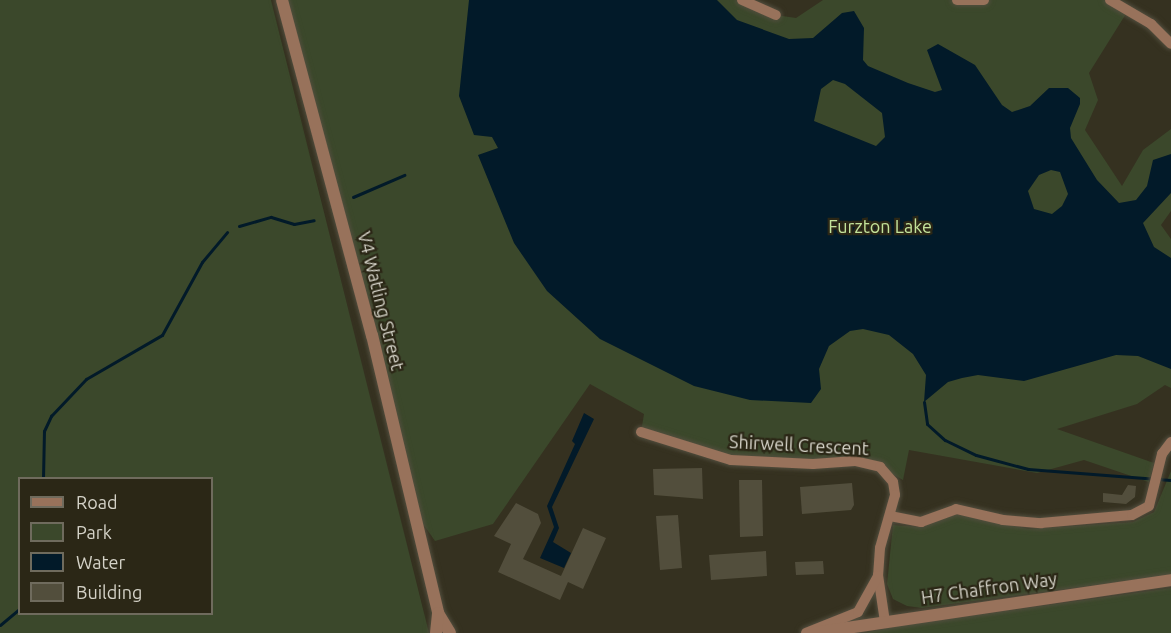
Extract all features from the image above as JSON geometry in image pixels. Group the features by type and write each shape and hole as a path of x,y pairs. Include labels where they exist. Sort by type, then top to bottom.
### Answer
{"street":[{"name":"V4 Watling Street","path":"282,0 372,335 438,613 450,633"},
{"path":"957,0 984,0"},
{"path":"1110,0 1151,24 1171,44"},
{"path":"749,2 776,15"},
{"name":"Shirwell Crescent","path":"641,432 731,460 813,464 870,462 880,467 893,482 895,503 880,548 878,575 885,622"},
{"path":"890,516 921,522 956,509 1003,520 1041,522 1109,518 1143,510 1156,486 1162,454 1171,442"},
{"name":"Shirwell Crescent","path":"806,633 858,612 878,575"},
{"name":"H7 Chaffron Way","path":"813,633 856,629 885,622 1171,580"},
{"name":"V4 Watling Street","path":"436,633 438,613"}],"green space":[{"path":"0,0 271,0 429,633 0,633"},
{"name":"Furzton Lake","path":"282,0 742,0 776,15 796,18 823,0 1110,0 1129,9 1089,73 1098,100 1085,130 1122,186 1143,150 1171,129 1171,211 1161,225 1171,239 1171,388 1165,385 1137,404 1057,429 1154,463 1149,482 1084,460 1037,473 909,450 903,480 880,467 731,460 641,432 644,414 590,384 493,524 435,541 412,508"},
{"path":"1171,471 1171,575 922,608 907,606 893,599 887,584 893,525 921,527 953,513 1029,529 1133,522 1154,512"},
{"path":"1171,588 1171,633 864,633 898,626"}],"water":[{"name":"Furzton Lake","path":"469,0 717,0 737,20 789,39 813,38 842,13 854,11 864,28 863,60 868,66 908,83 935,92 942,90 927,50 938,44 975,65 1002,105 1012,112 1030,106 1049,88 1068,88 1080,98 1080,104 1070,128 1071,138 1097,180 1119,203 1136,200 1147,186 1153,160 1171,154 1171,193 1143,223 1154,247 1171,258 1171,369 1138,356 1116,355 1024,381 978,375 962,378 948,382 924,402 926,375 913,354 889,335 863,329 850,331 829,346 819,369 821,389 811,403 750,400 694,386 600,339 547,291 514,243 478,155 498,148 492,137 474,135 459,96","holes":["833,80 845,84 882,113 885,137 876,146 814,121 821,89","1051,170 1060,172 1068,194 1062,206 1052,214 1034,209 1028,191 1039,175"]},
{"path":"584,413 594,419 552,507 559,528 553,542 571,553 564,568 540,558 554,527 547,506 575,444 572,441"}],"building":[{"path":"702,468 703,499 654,495 653,469"},
{"path":"739,480 762,480 763,536 740,537"},
{"path":"852,483 854,505 851,510 802,514 800,487"},
{"path":"1128,485 1136,486 1135,497 1126,504 1103,502 1103,493 1122,495"},
{"path":"516,503 538,514 541,523 523,559 561,576 583,528 606,538 583,589 568,582 560,600 498,572 511,544 494,536"},
{"path":"678,515 682,568 660,570 656,516"},
{"path":"766,551 767,576 711,580 709,555"},
{"path":"823,561 824,574 796,575 795,562"}],"waterway":[{"path":"353,197 404,175"},
{"path":"239,226 271,217 294,224 314,220"},
{"path":"43,477 44,431 51,416 86,379 162,335 202,262 227,232"},
{"path":"924,402 927,424 945,440 976,455 1028,469 1171,480"},
{"path":"0,625 18,610"}]}
